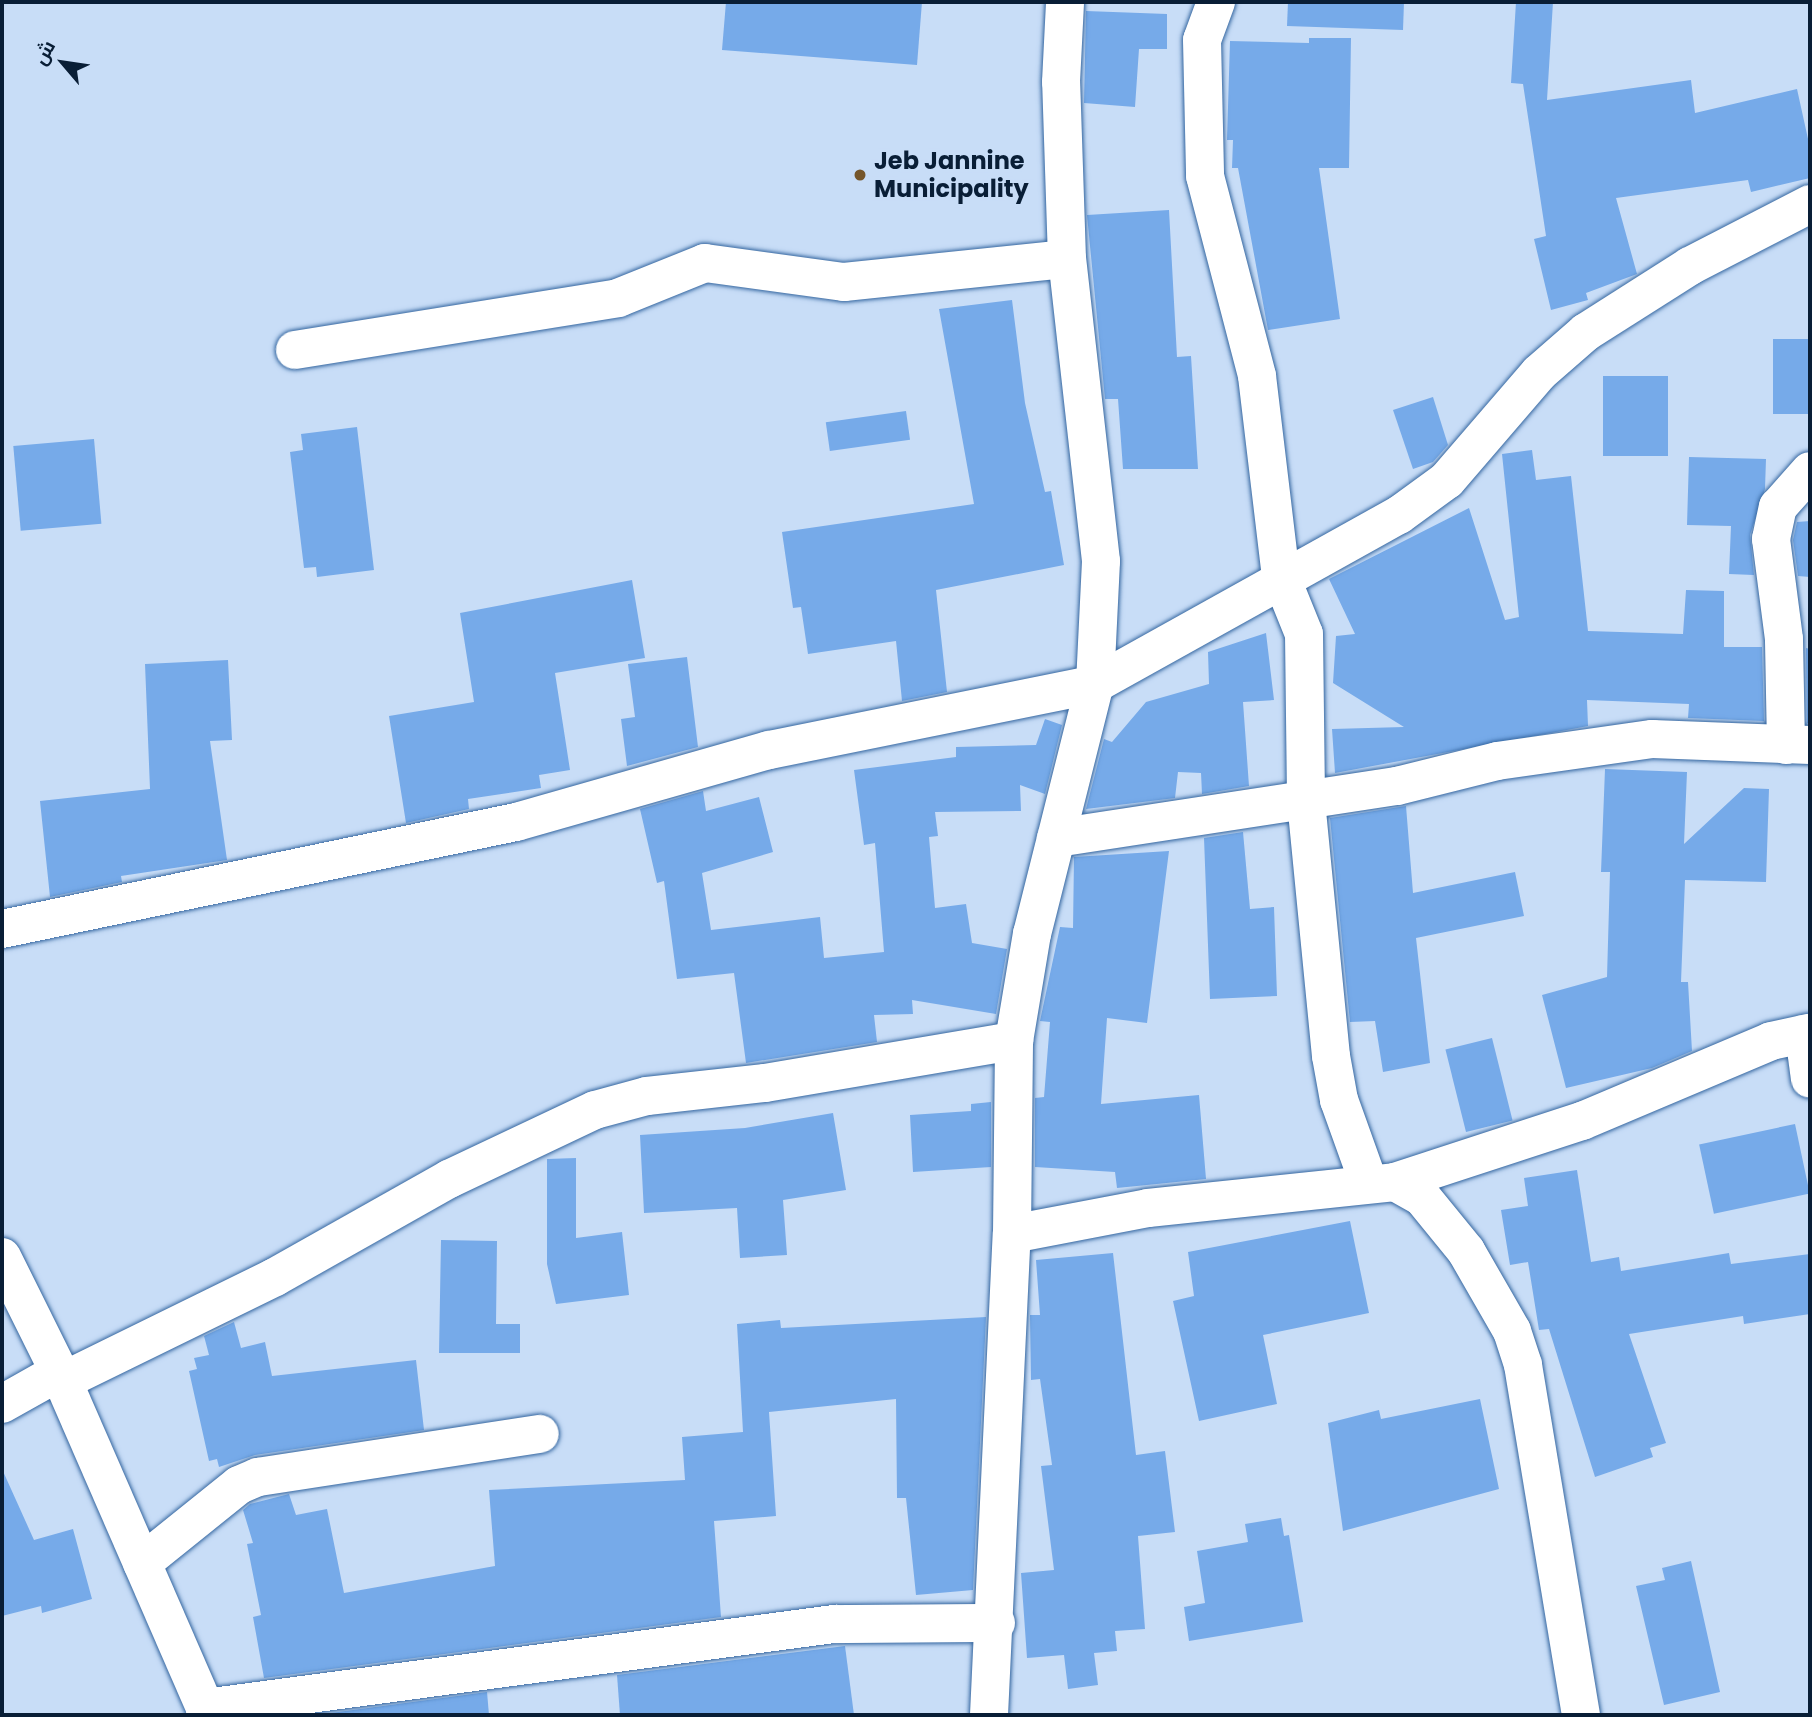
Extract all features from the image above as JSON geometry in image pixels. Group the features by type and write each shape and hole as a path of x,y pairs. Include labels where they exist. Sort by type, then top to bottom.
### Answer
{"street":[{"path":"989,1715 996,1623 1012,1234 1014,1041 1032,934 1095,684 1101,561 1067,259 1061,82 1065,2"},
{"path":"1216,2 1202,40 1205,176 1257,376 1280,577 1304,634 1306,801 1331,1056 1339,1100 1381,1182 1422,1197 1466,1251 1516,1342 1533,1408 1580,1715"},
{"path":"2,929 516,822 769,750 1095,684 1280,577 1399,515 1447,480 1539,373 1629,302 1810,204"},
{"path":"295,350 618,298 705,263 844,282 1067,259"},
{"path":"1056,838 1306,801 1497,761 1652,739 1798,745 1771,539 1778,507 1810,471"},
{"path":"1012,1234 1148,1208 1381,1182 1582,1121 1771,1041 1807,1033 1810,1079"},
{"path":"2,1404 275,1277 449,1179 595,1110 647,1096 765,1083 1014,1041"},
{"path":"2,1257 61,1377 206,1712 834,1624 996,1623"},
{"path":"142,1563 239,1485 258,1477 540,1434"}],"building":[{"path":"726,2 922,2 917,65 722,50"},
{"path":"1288,2 1404,2 1403,30 1287,26"},
{"path":"1516,2 1553,2 1547,100 1691,80 1695,113 1797,89 1810,148 1810,178 1751,192 1748,180 1616,198 1637,274 1586,293 1588,300 1551,310 1534,239 1546,236 1523,84 1511,83"},
{"path":"1086,11 1167,14 1167,49 1139,49 1135,107 1084,103"},
{"path":"1309,38 1351,38 1349,168 1319,168 1340,319 1268,330 1238,168 1232,168 1233,140 1227,140 1230,41 1309,43"},
{"path":"1169,210 1177,357 1191,356 1198,469 1123,469 1118,399 1105,399 1087,215"},
{"path":"1012,300 1025,403 1045,492 1051,491 1064,565 936,590 947,692 902,701 896,641 808,654 801,607 793,608 782,532 974,504 939,309"},
{"path":"1773,339 1810,339 1810,414 1773,414"},
{"path":"1603,376 1668,376 1668,456 1603,456"},
{"path":"1433,397 1448,445 1433,462 1413,469 1393,410"},
{"path":"906,411 910,440 830,451 826,422"},
{"path":"357,427 374,570 317,577 316,567 304,568 290,452 303,450 301,434"},
{"path":"94,439 101,524 21,531 13,446"},
{"path":"1532,450 1536,480 1571,476 1588,631 1683,634 1686,590 1724,591 1724,647 1762,647 1764,721 1688,718 1689,704 1587,700 1588,726 1335,773 1332,729 1404,727 1333,683 1336,636 1355,634 1329,579 1469,508 1505,620 1519,617 1502,454"},
{"path":"1689,457 1766,459 1765,489 1750,535 1754,575 1729,574 1731,526 1687,525"},
{"path":"1810,521 1810,577 1798,576 1793,540 1797,522"},
{"path":"632,580 645,658 555,673 570,770 539,775 541,788 468,799 469,809 406,823 389,716 474,702 460,613"},
{"path":"1266,633 1274,700 1243,702 1249,786 1202,794 1201,773 1178,772 1175,798 1086,809 1104,739 1112,742 1146,702 1209,684 1208,652"},
{"path":"1806,648 1810,649 1810,723 1807,723"},
{"path":"687,657 698,747 627,766 621,719 635,717 628,664"},
{"path":"228,660 232,740 210,741 227,860 121,876 122,882 50,897 40,801 150,789 145,664"},
{"path":"1045,719 1062,725 1045,794 1020,785 1021,811 935,812 938,836 929,837 935,908 966,904 972,943 1007,949 996,1014 912,1000 913,1014 874,1015 877,1042 746,1063 734,973 677,979 664,881 657,883 640,809 703,791 706,811 759,797 773,852 702,873 711,930 820,917 824,958 884,952 875,843 864,845 854,770 956,757 956,747 1036,745"},
{"path":"1605,769 1687,772 1684,844 1744,788 1769,789 1766,882 1685,880 1681,982 1688,982 1692,1051 1652,1068 1566,1088 1542,995 1607,977 1610,872 1601,872"},
{"path":"1406,806 1413,893 1515,872 1524,916 1416,938 1430,1063 1383,1072 1375,1021 1350,1022 1330,818"},
{"path":"1243,832 1250,909 1274,907 1277,996 1210,999 1204,838"},
{"path":"1169,851 1147,1023 1107,1018 1101,1104 1199,1095 1206,1179 1117,1188 1115,1172 1035,1167 1035,1098 1044,1097 1050,1022 1040,1021 1060,927 1073,928 1074,857"},
{"path":"1492,1038 1513,1120 1466,1132 1445,1050"},
{"path":"991,1102 991,1167 913,1172 910,1115 971,1111 971,1104"},
{"path":"833,1113 846,1190 783,1200 787,1255 740,1258 737,1208 644,1213 640,1135 745,1128"},
{"path":"1795,1124 1810,1193 1714,1214 1699,1144"},
{"path":"576,1158 576,1238 622,1232 629,1295 556,1304 547,1264 547,1159"},
{"path":"1577,1170 1591,1262 1619,1257 1621,1271 1729,1253 1731,1264 1810,1254 1810,1314 1744,1324 1743,1316 1629,1334 1666,1443 1650,1448 1653,1457 1595,1477 1549,1329 1539,1330 1528,1262 1510,1265 1501,1210 1528,1206 1524,1178"},
{"path":"1350,1221 1369,1313 1263,1335 1277,1404 1199,1421 1173,1301 1194,1296 1188,1252"},
{"path":"441,1240 497,1241 496,1324 520,1324 520,1353 439,1353"},
{"path":"1113,1253 1136,1455 1165,1451 1175,1532 1138,1536 1145,1629 1115,1631 1117,1651 1094,1653 1098,1685 1068,1689 1064,1655 1027,1658 1021,1573 1054,1570 1041,1466 1052,1465 1040,1379 1031,1380 1030,1315 1040,1315 1036,1260"},
{"path":"986,1317 973,1590 916,1595 906,1498 897,1498 896,1399 769,1412 776,1516 714,1521 721,1617 264,1678 253,1617 261,1615 247,1544 253,1543 243,1510 250,1504 289,1494 296,1515 327,1509 344,1593 495,1566 489,1490 685,1480 682,1437 743,1432 737,1324 780,1320 781,1328"},
{"path":"234,1322 241,1348 265,1342 272,1376 416,1360 424,1430 255,1455 219,1467 217,1459 209,1461 189,1371 197,1369 194,1358 209,1355 204,1336"},
{"path":"1480,1399 1499,1489 1343,1531 1328,1423 1379,1410 1381,1419"},
{"path":"2,1469 34,1540 73,1529 92,1599 42,1613 41,1606 2,1616"},
{"path":"1281,1518 1284,1536 1289,1535 1303,1622 1189,1641 1184,1607 1205,1603 1197,1551 1248,1542 1245,1524"},
{"path":"1691,1561 1720,1692 1664,1705 1636,1586 1665,1580 1662,1568"},
{"path":"845,1646 854,1715 620,1715 617,1675"},
{"path":"487,1692 489,1715 316,1715"}],"place":[{"name":"Jeb Jannine Municipality","path":"860,175"}]}
